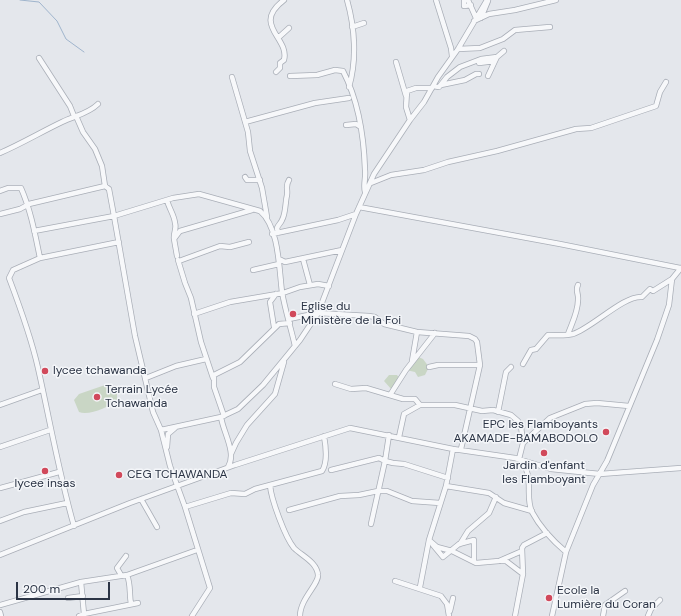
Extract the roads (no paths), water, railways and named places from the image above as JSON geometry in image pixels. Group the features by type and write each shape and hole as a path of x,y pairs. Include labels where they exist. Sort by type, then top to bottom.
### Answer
{"street":[{"path":"276,72 279,70 280,63 284,60 285,52 270,23 271,15 278,5 284,0"},
{"path":"436,0 444,22 452,56"},
{"path":"464,0 464,6 471,5"},
{"path":"468,0 477,19"},
{"path":"161,430 222,416 244,404 264,385 300,340 318,313 356,214 374,174 410,120 424,102 488,0"},
{"path":"477,19 489,14 515,10 556,0"},
{"path":"347,2 352,27 354,62 349,87"},
{"path":"352,27 364,23"},
{"path":"458,49 480,48 503,39 514,30 550,27"},
{"path":"278,38 289,28"},
{"path":"480,48 480,61"},
{"path":"488,76 496,59 504,51"},
{"path":"39,58 70,106 83,132 95,149 102,166 105,186 109,189 135,336 154,412 161,430 166,451 210,588 192,616"},
{"path":"441,85 447,77 460,67 480,61 496,59"},
{"path":"396,62 406,96 406,107 410,120"},
{"path":"290,76 317,75 335,70 343,72 349,87 359,126 366,171 365,192"},
{"path":"406,96 410,89 437,88 441,85 465,80 479,74"},
{"path":"232,77 245,122 250,151 260,180 267,217 275,233 283,293 295,346"},
{"path":"371,183 391,175 424,170 448,162 497,151 576,130 591,128 651,108 656,106 660,92 666,82"},
{"path":"245,122 315,103 349,98"},
{"path":"0,153 75,116 92,110 98,104"},
{"path":"346,125 356,124 359,126"},
{"path":"248,164 255,165"},
{"path":"245,177 247,180 260,180"},
{"path":"275,233 285,212 285,199 287,194 286,187 289,180"},
{"path":"0,214 20,209 28,204 105,186"},
{"path":"0,191 8,188 21,188 28,204 40,258"},
{"path":"34,231 114,216 167,200 198,194 260,211 267,217"},
{"path":"167,200 169,210 176,223 174,239 178,259 191,298 206,359 213,378 231,454 231,462 227,467"},
{"path":"359,207 554,242 680,268 672,279 654,291 650,290 642,297 636,296 578,332 546,336 536,349 531,350 523,364"},
{"path":"174,239 180,231 252,210"},
{"path":"275,233 338,220 356,214"},
{"path":"74,526 59,472 58,455 50,430 33,347 9,278 13,270 40,258 119,242"},
{"path":"178,259 220,246 230,247 249,242"},
{"path":"253,270 342,250"},
{"path":"303,259 310,285"},
{"path":"552,616 566,552 593,484 607,462 657,340 669,305 672,279"},
{"path":"194,314 230,302 283,293 310,285 329,286"},
{"path":"568,334 577,308 578,295 576,288 578,285"},
{"path":"270,302 276,294"},
{"path":"263,297 270,302 274,327"},
{"path":"213,378 217,374 228,370 240,362 274,327 279,324 318,313 375,317 384,324 417,332 469,336 477,342 480,365 460,449"},
{"path":"412,363 417,332"},
{"path":"390,394 436,333"},
{"path":"293,336 300,340"},
{"path":"146,378 176,366 206,359"},
{"path":"231,454 247,425 275,394 284,360"},
{"path":"429,367 438,365 480,365"},
{"path":"498,412 506,372 511,367"},
{"path":"335,384 351,389 366,388 404,399 415,399 420,405"},
{"path":"0,406 42,390"},
{"path":"523,444 550,418 585,404 597,403 629,406"},
{"path":"399,437 404,414 420,405 455,405 498,412 511,415 521,426 523,444 519,459"},
{"path":"166,451 168,434 179,426"},
{"path":"0,555 141,499 227,467 350,428 453,449 519,459 551,469 600,474 681,468"},
{"path":"0,447 50,430"},
{"path":"371,524 389,435"},
{"path":"185,507 231,493 242,494 322,471 324,467 326,450 324,436"},
{"path":"420,587 440,503 448,478 453,449"},
{"path":"331,470 379,458 448,478"},
{"path":"519,459 527,469 532,511 547,533 566,552"},
{"path":"0,488 59,472"},
{"path":"270,485 273,502 288,540 313,564 318,573 318,579 306,597 300,616"},
{"path":"446,486 480,490 493,494 504,503 532,511"},
{"path":"290,510 321,503 340,496 359,495 378,490 387,491 412,501 440,503"},
{"path":"460,544 468,531 489,513 496,497"},
{"path":"141,499 157,527"},
{"path":"0,521 24,512 67,503"},
{"path":"515,616 523,574 522,551 524,545 547,533"},
{"path":"431,542 443,557 460,544 474,540 474,562"},
{"path":"431,542 474,562 489,563 506,561 523,574"},
{"path":"0,605 82,582 127,575 197,550"},
{"path":"499,561 522,551"},
{"path":"121,575 118,568 126,556"},
{"path":"127,575 130,584 129,592 132,604"},
{"path":"395,580 420,587 441,596 447,604 449,616"},
{"path":"82,582 84,614"},
{"path":"603,616 605,605 625,590"},
{"path":"68,598 83,596"},
{"path":"449,616 453,598"},
{"path":"648,616 651,609 660,600"},
{"path":"79,616 138,603"},
{"path":"0,612 1,616"}],"waterway":[{"path":"20,0 39,2 57,21 66,39 84,52"}],"place":[{"name":"Eglise du Ministère de la Foi","path":"293,314"},
{"name":"lycee tchawanda","path":"45,371"},
{"name":"Terrain Lycée Tchawanda","path":"97,397"},
{"name":"EPC les Flamboyants AKAMADE-BAMABODOLO","path":"606,432"},
{"name":"Jardin d'enfant les Flamboyant","path":"544,453"},
{"name":"lycee insas","path":"45,471"},
{"name":"CEG TCHAWANDA","path":"119,475"},
{"name":"Ecole la Lumière du Coran","path":"549,598"}]}
